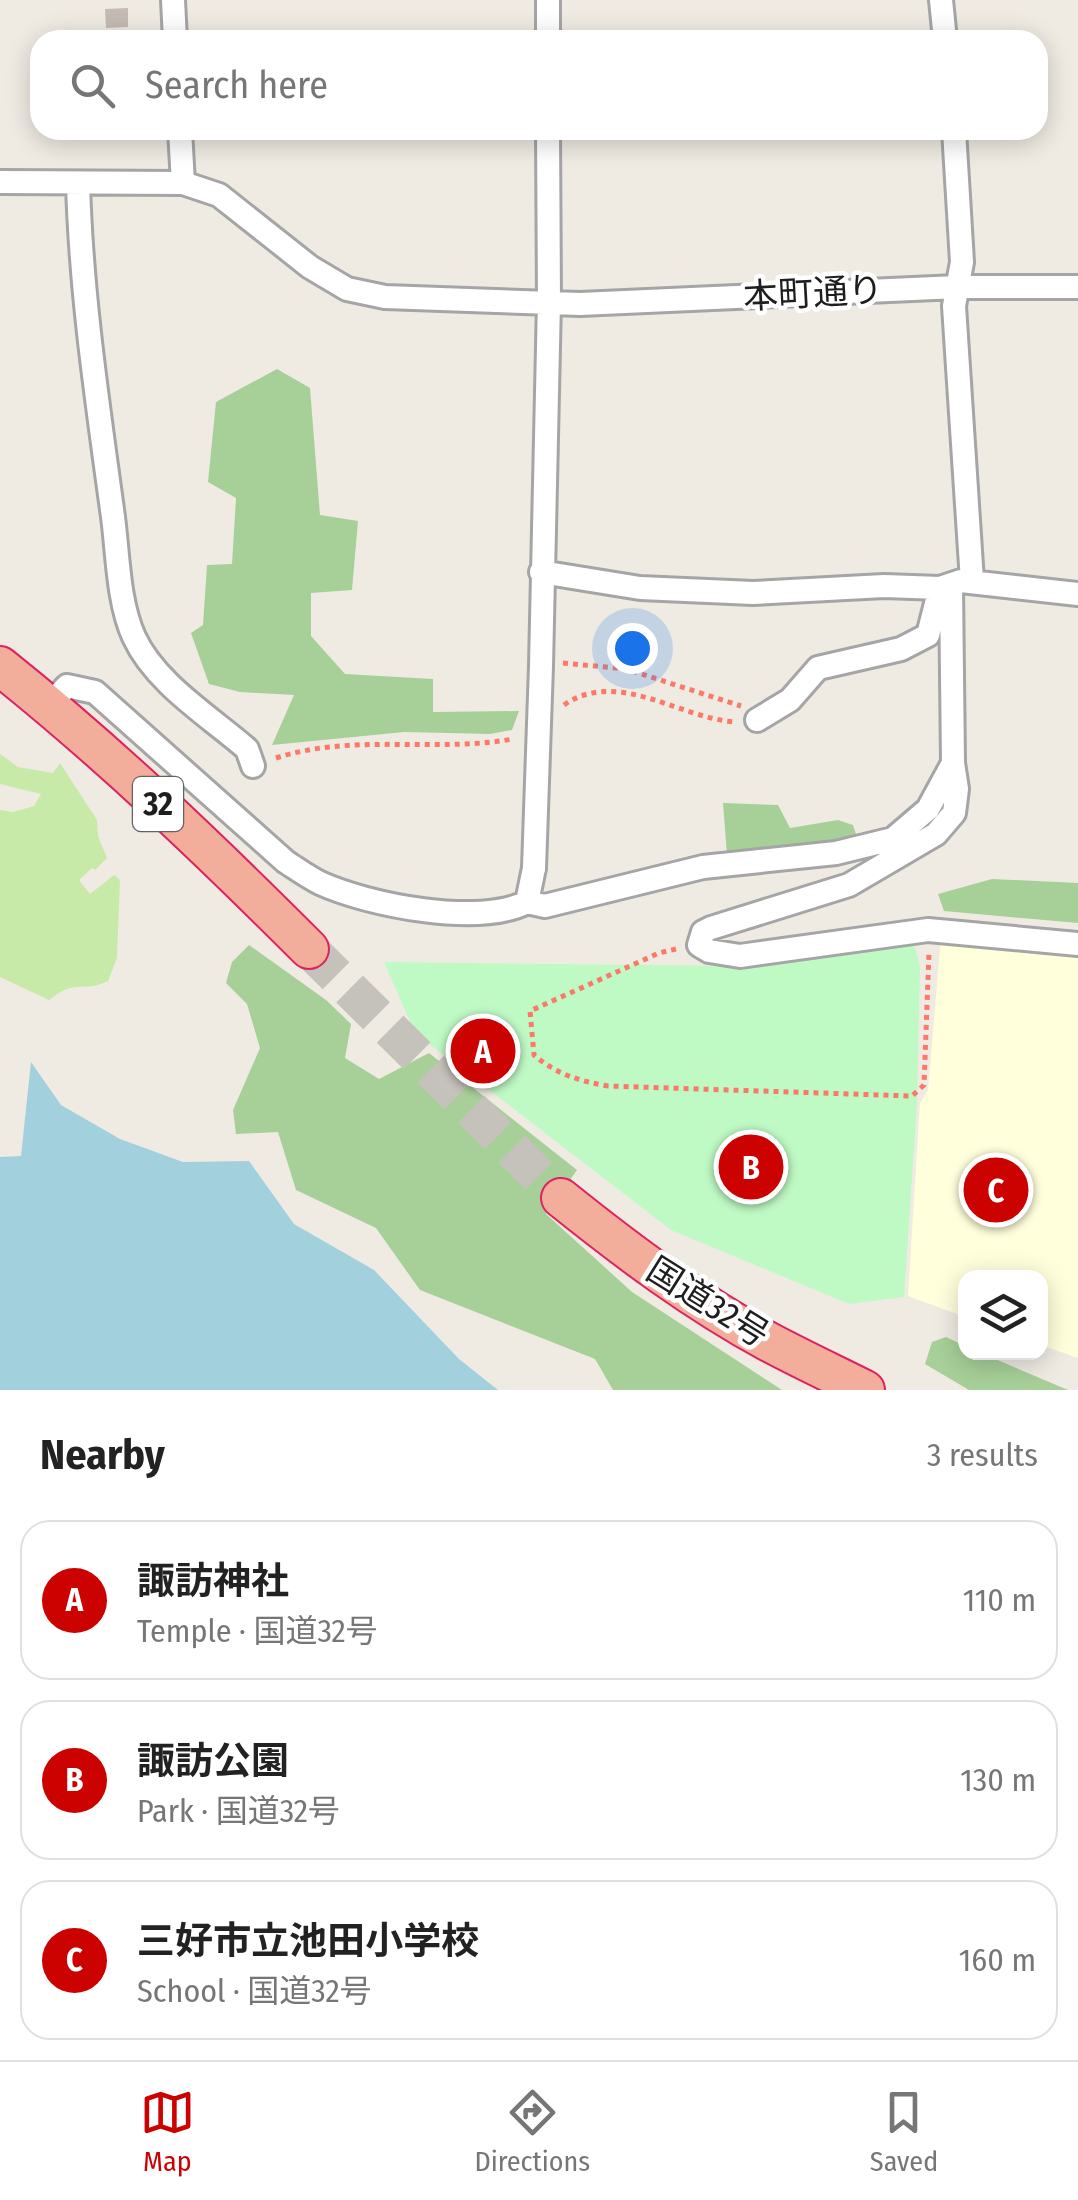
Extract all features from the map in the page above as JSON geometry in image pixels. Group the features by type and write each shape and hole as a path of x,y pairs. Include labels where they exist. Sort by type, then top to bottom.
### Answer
{"highway":[{"name":"32","path":"0,666 49,705 217,858 309,949"},
{"name":"国道32号","path":"560,1198 690,1294 767,1341 866,1390"}],"street":[{"path":"172,0 174,30"},
{"path":"548,0 548,30"},
{"path":"941,0 944,30"},
{"path":"0,182 183,183 181,140"},
{"path":"527,902 534,868 541,663 548,140"},
{"path":"955,140 962,262 954,306 954,813 936,834 849,885 703,932 699,945 740,956 928,930 1078,944"},
{"path":"78,183 80,241 104,451 124,601 134,636 156,671 247,749 252,766"},
{"name":"本町通り","path":"183,183 218,195 310,267 347,288 385,297 580,304 957,287 1078,288"},
{"path":"541,572 640,588 753,594 954,585 1078,594"},
{"path":"765,716 790,700 818,668 901,649 928,635 954,585"},
{"path":"49,705 67,686 95,692 286,862 320,883 381,904 479,915 512,910 527,902 545,906 703,868 836,853 893,839 928,809 953,763"}],"path":[{"path":"541,663 626,669 765,716"},
{"path":"562,706 578,694 634,693 718,721 742,723 765,716"},
{"path":"252,766 303,749 485,744 514,739"},
{"path":"699,945 659,953 530,1011 534,1055 551,1070 608,1086 912,1096 924,1085 928,930"}],"shaded area":[{"path":"941,937 1078,950 1078,1358 1048,1347 1048,1270 958,1270 958,1314 908,1296 920,1103 928,1090"}],"green space":[{"path":"277,369 310,388 320,515 358,521 352,590 311,593 311,636 345,674 433,679 433,712 519,711 512,730 490,734 404,732 272,745 294,695 240,692 209,684 191,633 203,625 207,565 232,564 236,498 208,482 216,402"},
{"path":"0,754 18,767 53,773 60,763 97,820 98,836 107,858 79,880 90,894 114,875 120,880 117,958 108,981 67,989 49,1000 0,977 0,810 13,812 34,806 41,794 0,784"},
{"path":"723,803 778,805 790,828 838,820 853,825 857,837 727,855"},
{"path":"992,879 1078,883 1078,923 944,911 938,894"},
{"path":"913,939 920,967 917,1103 904,1297 849,1304 671,1230 415,1033 384,962 739,966"},
{"path":"249,945 326,1000 351,1024 345,1058 379,1079 429,1053 577,1170 546,1214 632,1292 782,1390 613,1390 595,1359 420,1290 376,1228 296,1190 278,1132 236,1134 233,1110 260,1048 247,1004 226,983 232,962"},
{"path":"946,1337 958,1343 958,1360 997,1360 1068,1390 969,1390 925,1364 932,1342"}],"water":[{"path":"31,1062 61,1105 120,1139 183,1162 249,1161 294,1224 374,1270 459,1359 498,1390 0,1390 0,1157 21,1156"}],"building":[{"path":"128,8 128,27 106,28 105,9"}],"tunnel":[{"path":"309,949 561,1198"}],"place":[{"name":"諏訪神社","path":"483,1051"},
{"name":"諏訪公園","path":"751,1167"},
{"name":"三好市立池田小学校","path":"996,1190"}]}
